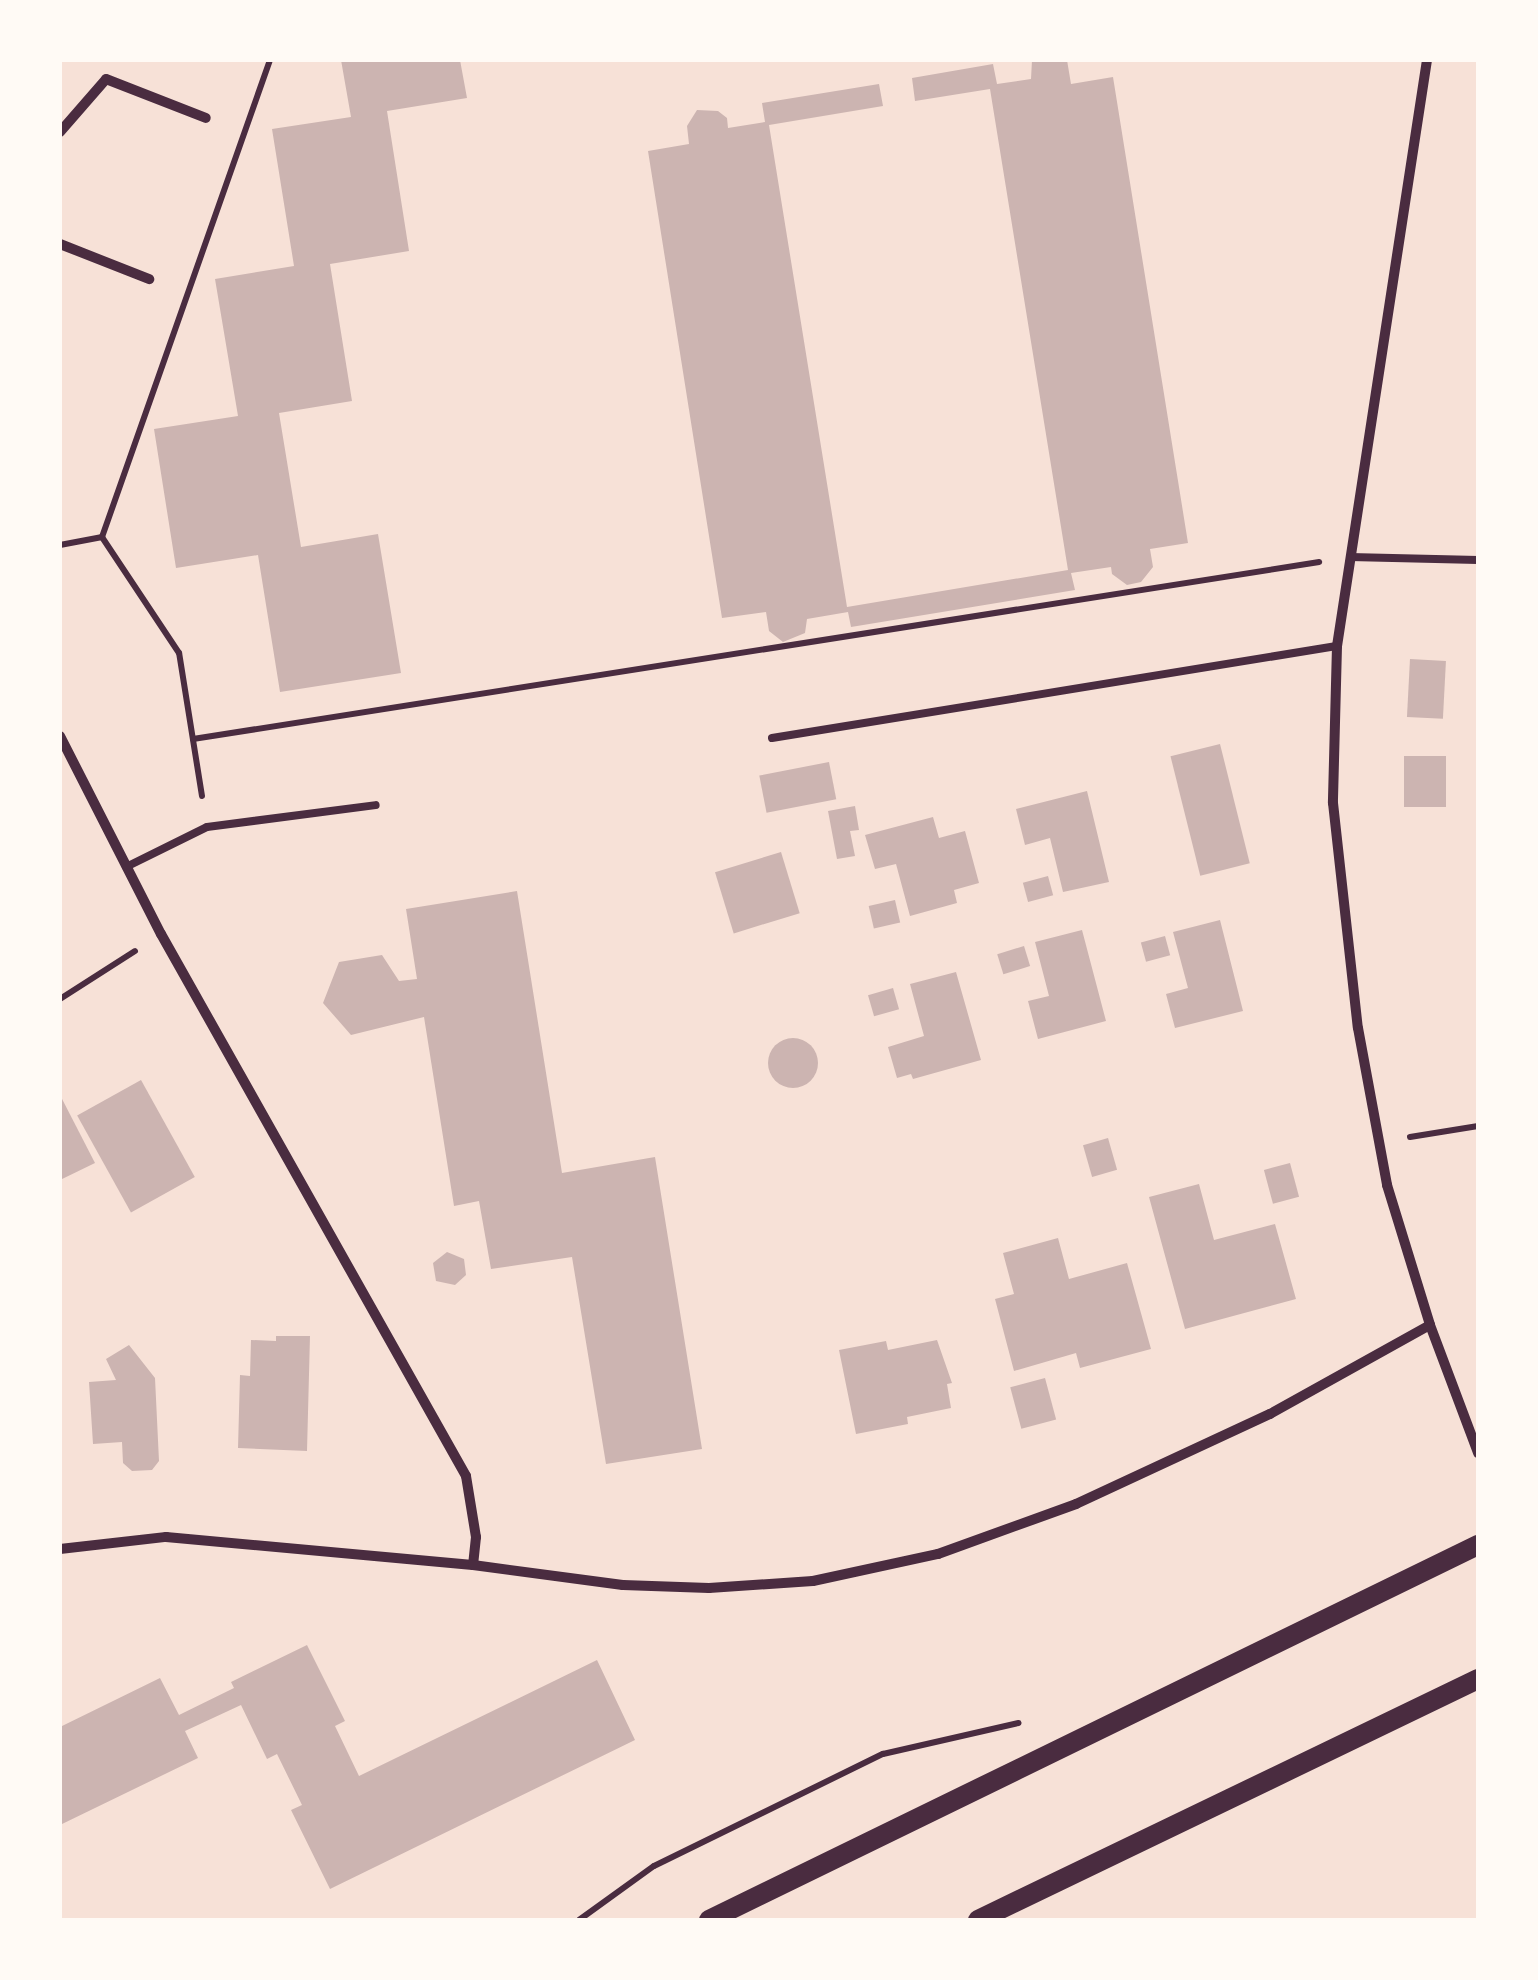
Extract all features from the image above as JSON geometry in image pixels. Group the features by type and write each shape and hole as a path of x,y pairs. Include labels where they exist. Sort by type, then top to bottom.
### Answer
{"main road":[{"path":"709,1920 1478,1545"},
{"path":"978,1920 1478,1679"}],"street":[{"path":"1427,60 1337,646 1333,804 1358,1028 1387,1185 1430,1325 1478,1453"},
{"path":"60,132 106,79 206,118"},
{"path":"60,244 149,279"},
{"path":"60,736 161,934 466,1476 476,1536 473,1565"},
{"path":"60,1548 166,1537 473,1565 623,1585 708,1588 813,1581 938,1554 1076,1504 1270,1414 1430,1325"}],"lane":[{"path":"1350,557 1478,560"},
{"path":"772,738 1337,646"},
{"path":"126,866 207,826 376,805"}],"path":[{"path":"102,537 270,60"},
{"path":"60,545 102,537"},
{"path":"102,537 179,653 207,826"},
{"path":"193,739 1350,557"},
{"path":"60,998 161,934"},
{"path":"1380,1142 1478,1126"},
{"path":"579,1920 654,1866 883,1754 1037,1720"}],"building":[{"path":"341,60 460,60 467,98 387,111 409,251 330,264 352,401 279,413 301,547 378,534 401,673 280,692 258,555 176,568 154,429 238,416 215,279 294,266 272,129 351,117"},
{"path":"1032,60 1067,60 1071,84 1113,77 1188,543 1150,549 1153,567 1141,582 1127,585 1112,574 1111,567 1071,573 1075,590 851,627 848,612 807,619 805,633 783,642 769,631 766,612 722,618 648,151 689,144 687,126 697,110 718,111 727,118 728,128 765,122 762,103 879,84 883,106 769,125 847,607 1068,570 990,89 915,101 912,78 993,64 997,84 1031,79"},
{"path":"1410,659 1446,661 1443,719 1407,717"},
{"path":"1220,744 1250,863 1200,876 1171,756"},
{"path":"1404,756 1446,756 1446,807 1404,807"},
{"path":"829,762 836,799 767,813 759,776"},
{"path":"1087,791 1109,882 1063,892 1050,838 1025,845 1016,809"},
{"path":"855,806 859,830 850,831 855,856 837,859 828,811"},
{"path":"933,817 939,838 965,831 979,883 954,890 957,903 910,916 896,864 875,869 865,835"},
{"path":"781,852 800,913 734,933 715,872"},
{"path":"1048,876 1053,895 1028,902 1023,883"},
{"path":"517,891 562,1173 655,1157 702,1449 606,1464 572,1257 491,1269 479,1201 454,1206 424,1017 351,1035 323,1003 339,962 382,955 399,981 417,979 406,909"},
{"path":"895,900 900,922 874,928 869,906"},
{"path":"1220,920 1243,1011 1175,1028 1166,994 1188,988 1173,932"},
{"path":"1082,930 1106,1021 1038,1039 1028,1001 1049,996 1035,942"},
{"path":"1165,936 1170,955 1146,962 1141,942"},
{"path":"1024,946 1030,966 1003,974 997,954"},
{"path":"956,972 981,1060 913,1079 911,1074 897,1078 888,1047 924,1036 910,984"},
{"path":"893,988 899,1009 874,1016 868,995"},
{"path":"793,1038 811,1045 818,1063 811,1081 793,1088 775,1081 768,1063 775,1045"},
{"path":"141,1080 195,1177 131,1212 77,1115"},
{"path":"60,1095 95,1163 60,1180"},
{"path":"1108,1138 1117,1170 1092,1177 1083,1145"},
{"path":"1290,1163 1299,1197 1273,1204 1264,1170"},
{"path":"1199,1184 1214,1240 1275,1224 1296,1299 1185,1329 1149,1197"},
{"path":"1058,1238 1069,1279 1127,1263 1151,1349 1080,1368 1076,1353 1014,1371 995,1299 1014,1294 1003,1253"},
{"path":"447,1252 464,1259 466,1275 455,1285 436,1281 433,1263"},
{"path":"276,1336 310,1336 307,1451 238,1448 240,1375 250,1376 251,1340 276,1341"},
{"path":"937,1340 952,1383 947,1384 951,1408 907,1417 908,1424 856,1434 839,1350 886,1341 888,1350"},
{"path":"129,1345 155,1378 159,1461 152,1470 132,1471 123,1463 122,1442 93,1444 89,1382 116,1380 106,1359"},
{"path":"1045,1378 1056,1420 1021,1429 1010,1387"},
{"path":"307,1645 345,1721 335,1726 359,1776 597,1660 635,1740 330,1889 291,1810 302,1805 277,1754 267,1759 241,1705 185,1731 198,1758 60,1825 60,1727 160,1678 179,1715 234,1688 231,1682"}]}
